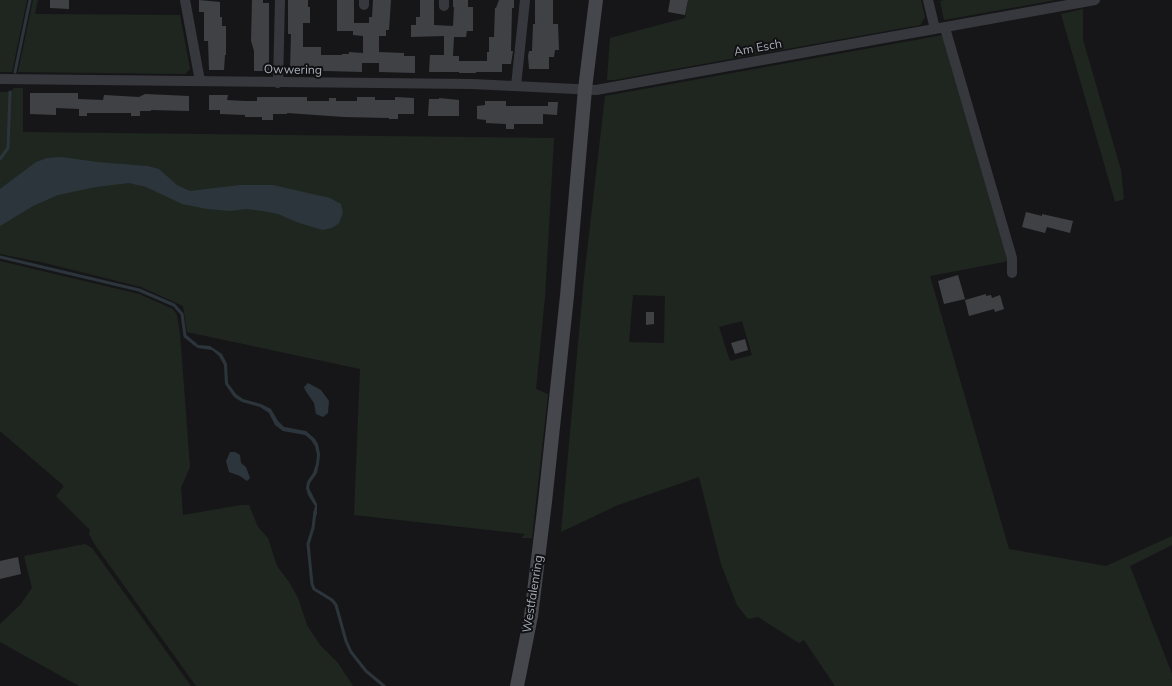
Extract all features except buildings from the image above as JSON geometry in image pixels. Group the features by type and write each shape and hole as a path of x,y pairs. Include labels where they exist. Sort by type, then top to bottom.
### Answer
{"street":[{"path":"185,0 200,81"},
{"path":"278,83 280,0"},
{"path":"516,86 525,0"},
{"name":"Westfalenring","path":"516,686 531,616 545,502 585,89 596,0"},
{"path":"928,0 940,28 1012,258 1012,273"},
{"name":"Am Esch","path":"585,89 596,90 1095,0"},
{"name":"Owwering","path":"0,79 472,84 585,89"}],"shaded area":[{"path":"0,0 27,0 12,72 0,72"},
{"path":"33,0 38,0 35,14 180,15 190,69 185,74 18,72"},
{"path":"688,0 921,0 925,17 920,25 607,80 610,38 685,18"},
{"path":"1056,0 944,20 940,1"},
{"path":"1083,9 1083,40 1121,170 1124,199 1115,202 1061,14"},
{"path":"943,35 1009,261 930,276 1009,549 1106,566 1172,536 1172,545 1130,566 1172,674 1172,686 835,686 804,640 799,643 758,617 748,619 737,605 721,564 699,477 618,505 561,532 584,278 605,96","holes":["633,295 665,296 664,343 629,342","742,321 752,355 730,361 719,327"]},
{"path":"14,88 23,88 23,132 554,138 545,297 536,389 548,394 532,538 521,538 525,534 354,515 360,369 187,332 183,306 141,287 0,254 0,92 10,92"},
{"path":"62,157 148,166 159,169 177,185 190,191 240,185 273,185 330,198 341,204 343,213 339,223 332,228 323,230 278,214 263,211 246,209 230,211 182,204 146,187 129,183 96,187 58,195 33,206 0,226 0,189 36,162 47,158"},
{"path":"0,261 139,294 173,309 177,315 180,334 190,467 181,488 183,515 249,505 258,527 268,538 277,566 298,598 307,625 320,645 338,663 353,686 196,686 95,545 89,534 90,530 56,496 64,486 0,431"},
{"path":"193,341 198,345 210,346 222,354 227,364 228,383 236,394 243,399 271,409 284,427 306,431 315,439 320,454 319,464 317,473 309,488 317,504 317,515 313,514 315,506 306,488 316,464 317,455 311,440 305,435 283,431 275,425 269,413 260,407 242,402 234,397 225,384 224,365 219,356 212,350 198,348 192,344"},
{"path":"308,383 321,390 329,401 328,413 323,417 316,414 314,403 305,390 304,387"},
{"path":"230,452 240,455 241,463 246,467 250,478 247,481 229,472 226,461"},
{"path":"85,544 92,548 191,686 79,686 0,642 0,624 20,605 32,588 24,556"}],"waterway":[{"path":"15,72 30,0"},
{"path":"0,159 8,148 10,92"},
{"path":"0,257 139,290 174,305 182,314 185,336 195,344"},
{"path":"315,512 308,544 312,584 314,589 332,600 336,605 351,652 366,671 384,686"}]}
